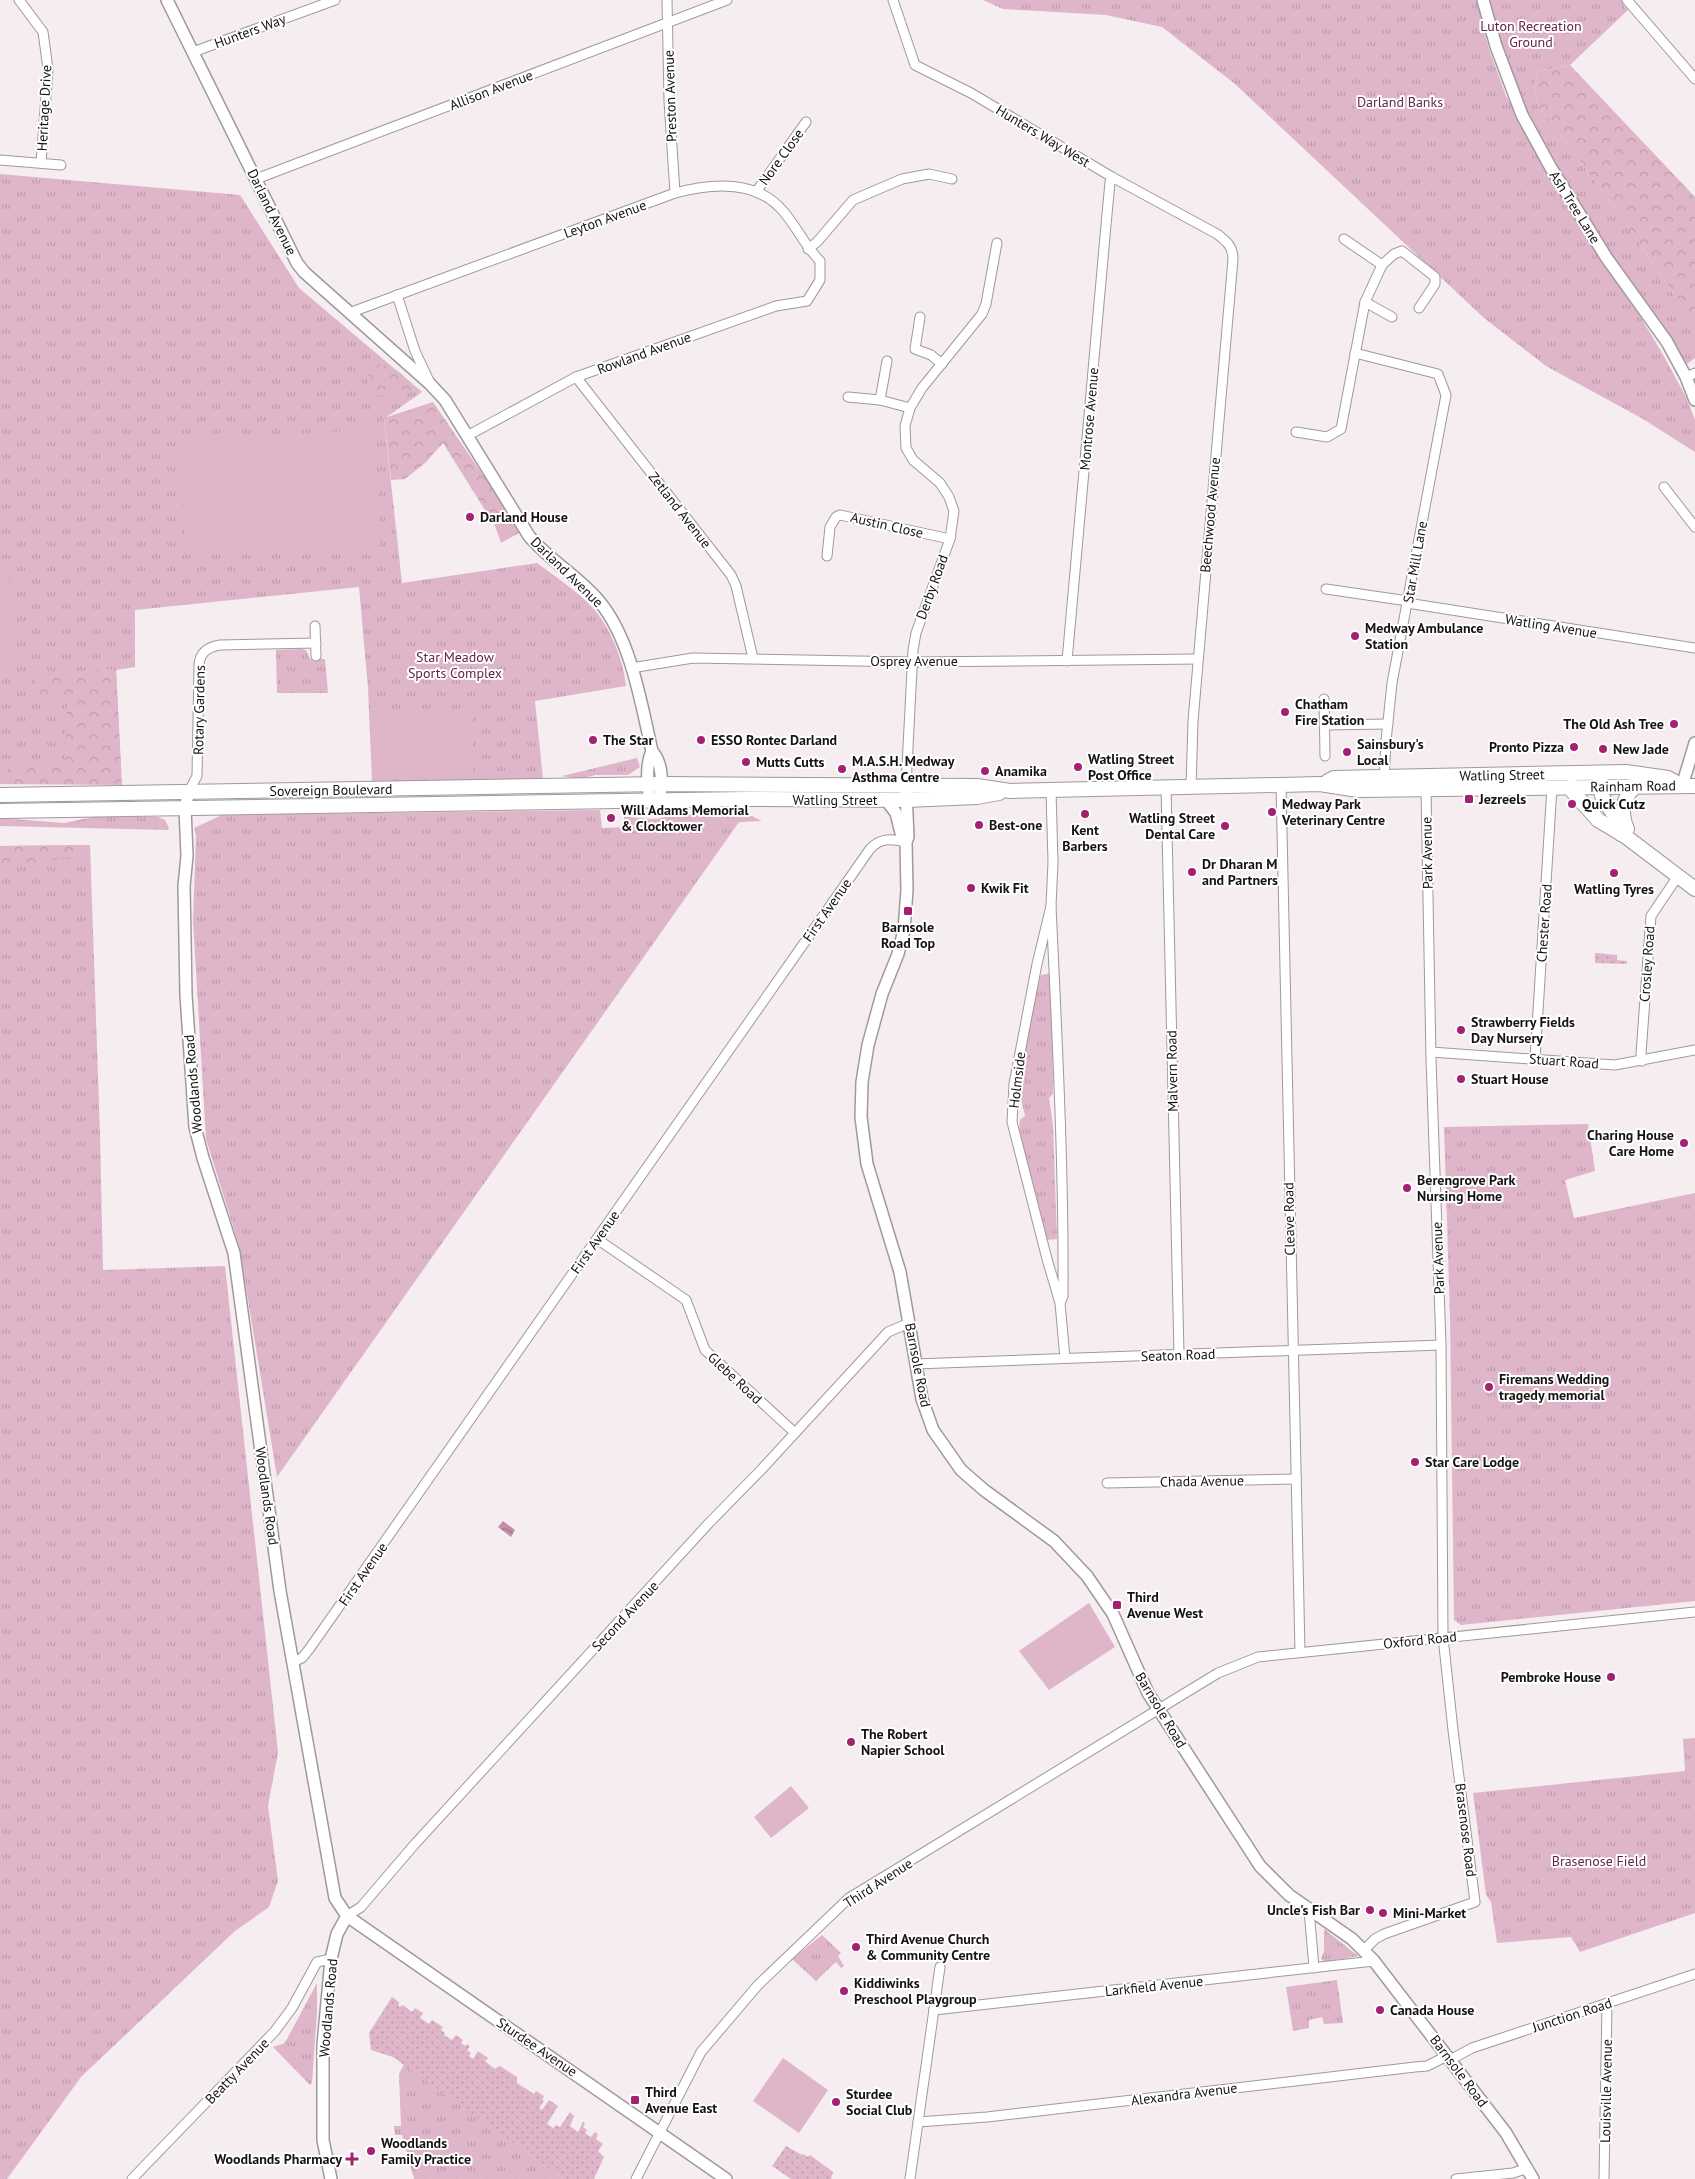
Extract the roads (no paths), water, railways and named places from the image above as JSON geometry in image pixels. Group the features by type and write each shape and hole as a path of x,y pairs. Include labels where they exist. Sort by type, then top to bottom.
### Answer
{"main road":[{"name":"Watling Street","path":"1384,784 1600,780 1628,772 1668,778 1688,786"},
{"name":"Watling Street","path":"654,802 906,800 977,797 1010,791 1320,784 1334,778 1426,789 1572,786"},
{"name":"Rainham Road","path":"1572,786 1600,780 1635,786 1688,786"},
{"path":"1600,780 1603,798 1608,803 1620,825 1621,834"},
{"name":"Sovereign Boulevard","path":"0,795 655,785"},
{"name":"Watling Street","path":"655,785 976,786 1010,791"},
{"path":"1572,786 1573,792 1598,820 1621,834 1695,889"},
{"path":"1632,842 1625,826 1623,811 1626,798 1635,786"},
{"name":"Sovereign Boulevard","path":"0,812 654,802"}],"street":[{"name":"Heritage Drive","path":"19,0 43,32 48,69 41,163"},
{"name":"Darland Avenue","path":"167,0 297,263 304,272 430,384 445,400 529,536 542,552 598,600 610,615 631,668 652,751 649,758 655,785 654,802"},
{"name":"Hunters Way","path":"193,52 312,4 335,0"},
{"name":"Preston Avenue","path":"667,0 669,110 675,193"},
{"name":"Allison Avenue","path":"256,179 727,0"},
{"name":"Hunters Way West","path":"893,0 915,65 971,94 1112,177 1217,234 1229,244"},
{"name":"Ash Tree Lane","path":"1483,0 1496,46 1522,115 1551,168 1601,249 1690,375 1695,400"},
{"path":"1626,0 1695,79"},
{"name":"Nore Close","path":"756,192 806,122"},
{"path":"0,160 61,165"},
{"path":"808,249 817,242 853,200 902,179 929,174 952,179"},
{"name":"Montrose Avenue","path":"1067,661 1106,225 1112,177"},
{"name":"Leyton Avenue","path":"349,313 675,193 698,187 717,185 734,186 756,192 783,211 808,249 820,260 820,280"},
{"path":"1344,239 1382,264"},
{"name":"Derby Road","path":"906,786 912,662 916,633 950,539 954,511 949,497 940,483 913,460 906,448 905,426 910,408 922,388 982,314 986,304 997,244"},
{"name":"Beechwood Avenue","path":"1191,787 1193,721 1233,259 1229,244"},
{"path":"1296,432 1327,437 1341,429 1365,302 1382,264 1394,254 1402,252 1435,277 1435,284 1419,308"},
{"name":"Rowland Avenue","path":"467,436 576,377 776,306 806,301 820,280"},
{"name":"Darland Avenue","path":"397,295 414,351 430,384"},
{"path":"1365,302 1392,317"},
{"path":"920,317 915,349 931,355 942,364"},
{"name":"Star Mill Lane","path":"1355,353 1438,374 1446,395 1392,683 1384,784"},
{"path":"880,400 887,361"},
{"name":"Zetland Avenue","path":"576,377 731,575 738,595 753,658"},
{"path":"848,397 880,400 910,408"},
{"path":"1664,487 1695,528"},
{"name":"Austin Close","path":"826,556 830,527 836,516 840,515 950,539"},
{"name":"Watling Avenue","path":"1326,589 1695,648"},
{"path":"315,626 316,656"},
{"name":"Rotary Gardens","path":"190,791 197,776 198,665 204,652 210,647 220,645 316,643"},
{"name":"Osprey Avenue","path":"631,668 690,658 912,662 1198,659"},
{"path":"1324,699 1324,756"},
{"path":"1324,725 1388,724"},
{"path":"1688,786 1695,743"},
{"name":"Cleave Road","path":"1281,785 1300,1652"},
{"name":"Barnsole Road","path":"906,786 908,837 906,842 907,890 904,930 898,954 880,1001 868,1045 863,1071 861,1110 867,1164 900,1272 922,1399 933,1430 961,1470 970,1479 1054,1541 1087,1576 1113,1614 1139,1678 1158,1711 1260,1866 1282,1889 1309,1910 1329,1922 1364,1950 1374,1961 1506,2133 1533,2179"},
{"name":"Chester Road","path":"1535,1059 1552,787"},
{"name":"Malvern Road","path":"1166,788 1179,1354"},
{"name":"Park Avenue","path":"1426,789 1431,1052 1441,1345 1443,1637"},
{"name":"Holmside","path":"1051,790 1053,862 1051,906 1061,1109 1063,1296 1060,1304"},
{"name":"Woodlands Road","path":"190,791 185,808 187,856 184,886 186,995 195,1127 203,1158 234,1253 279,1581 335,1898 348,1916 337,1934 330,1959 323,2045 323,2140 331,2179"},
{"name":"Barnsole Road","path":"886,800 895,811 902,839 906,842"},
{"name":"First Avenue","path":"293,1662 302,1658 310,1648 870,849 879,842 890,838 906,842"},
{"name":"Crosley Road","path":"1642,1061 1651,916 1678,876"},
{"name":"Holmside","path":"1051,906 1037,964 1014,1084 1012,1122 1060,1304 1065,1358"},
{"path":"1037,964 1054,965"},
{"name":"Stuart Road","path":"1431,1052 1615,1065 1695,1050"},
{"name":"Glebe Road","path":"597,1239 686,1300 705,1350 795,1433"},
{"path":"1045,1253 1063,1251"},
{"name":"Second Avenue","path":"348,1916 361,1907 420,1838 709,1523 888,1332 909,1323"},
{"name":"Seaton Road","path":"915,1364 1441,1345"},
{"name":"Chada Avenue","path":"1107,1484 1296,1479"},
{"name":"Oxford Road","path":"1158,1711 1232,1666 1258,1657 1695,1612"},
{"name":"Brasenose Road","path":"1364,1950 1370,1943 1384,1934 1475,1902 1443,1637"},
{"name":"Third Avenue","path":"636,2179 701,2052 758,1985 849,1898 1158,1711"},
{"path":"1309,1910 1314,1968"},
{"name":"Sturdee Avenue","path":"348,1916 726,2179"},
{"name":"Beatty Avenue","path":"132,2179 275,2031 292,2008 317,1962 330,1959"},
{"name":"Larkfield Avenue","path":"934,2010 1374,1961"},
{"path":"910,2179 940,1967"},
{"name":"Junction Road","path":"1449,2058 1472,2048 1695,1974"},
{"name":"Louisville Avenue","path":"1604,2179 1607,2003"},
{"name":"Alexandra Avenue","path":"918,2122 1147,2099 1427,2066 1449,2058"},
{"path":"1456,2179 1513,2172 1528,2168"}],"water":[{"path":"503,1521 515,1530 511,1537 498,1527"}],"place":[{"name":"Darland House","path":"470,517"},
{"name":"Medway Ambulance Station","path":"1355,636"},
{"name":"Chatham Fire Station","path":"1285,712"},
{"name":"The Old Ash Tree","path":"1674,724"},
{"name":"The Star","path":"593,740"},
{"name":"ESSO Rontec Darland","path":"701,740"},
{"name":"Pronto Pizza","path":"1574,747"},
{"name":"New Jade","path":"1603,749"},
{"name":"Sainsbury's Local","path":"1347,752"},
{"name":"Mutts Cutts","path":"746,762"},
{"name":"Watling Street Post Office","path":"1078,767"},
{"name":"M.A.S.H. Medway Asthma Centre","path":"842,769"},
{"name":"Anamika","path":"985,771"},
{"name":"Jezreels","path":"1469,799"},
{"name":"Quick Cutz","path":"1572,804"},
{"name":"Medway Park Veterinary Centre","path":"1272,812"},
{"name":"Kent Barbers","path":"1085,814"},
{"name":"Will Adams Memorial & Clocktower","path":"611,818"},
{"name":"Best-one","path":"979,825"},
{"name":"Watling Street Dental Care","path":"1225,826"},
{"name":"Dr Dharan M and Partners","path":"1192,872"},
{"name":"Watling Tyres","path":"1614,873"},
{"name":"Kwik Fit","path":"971,888"},
{"name":"Barnsole Road Top","path":"908,911"},
{"name":"Strawberry Fields Day Nursery","path":"1461,1030"},
{"name":"Stuart House","path":"1461,1079"},
{"name":"Charing House Care Home","path":"1684,1143"},
{"name":"Berengrove Park Nursing Home","path":"1407,1188"},
{"name":"Firemans Wedding tragedy memorial","path":"1489,1387"},
{"name":"Star Care Lodge","path":"1415,1462"},
{"name":"Third Avenue West","path":"1117,1605"},
{"name":"Pembroke House","path":"1611,1677"},
{"name":"The Robert Napier School","path":"851,1742"},
{"name":"Uncle's Fish Bar","path":"1370,1910"},
{"name":"Mini-Market","path":"1383,1913"},
{"name":"Third Avenue Church & Community Centre","path":"856,1947"},
{"name":"Kiddiwinks Preschool Playgroup","path":"844,1991"},
{"name":"Canada House","path":"1380,2010"},
{"name":"Third Avenue East","path":"635,2100"},
{"name":"Sturdee Social Club","path":"836,2102"},
{"name":"Woodlands Family Practice","path":"371,2151"},
{"name":"Woodlands Pharmacy","path":"352,2159"}],"park label":[{"name":"Luton Recreation Ground","path":"1531,34"},
{"name":"Darland Banks","path":"1400,102"},
{"name":"Star Meadow Sports Complex","path":"455,666"},
{"name":"Brasenose Field","path":"1599,1861"}]}
